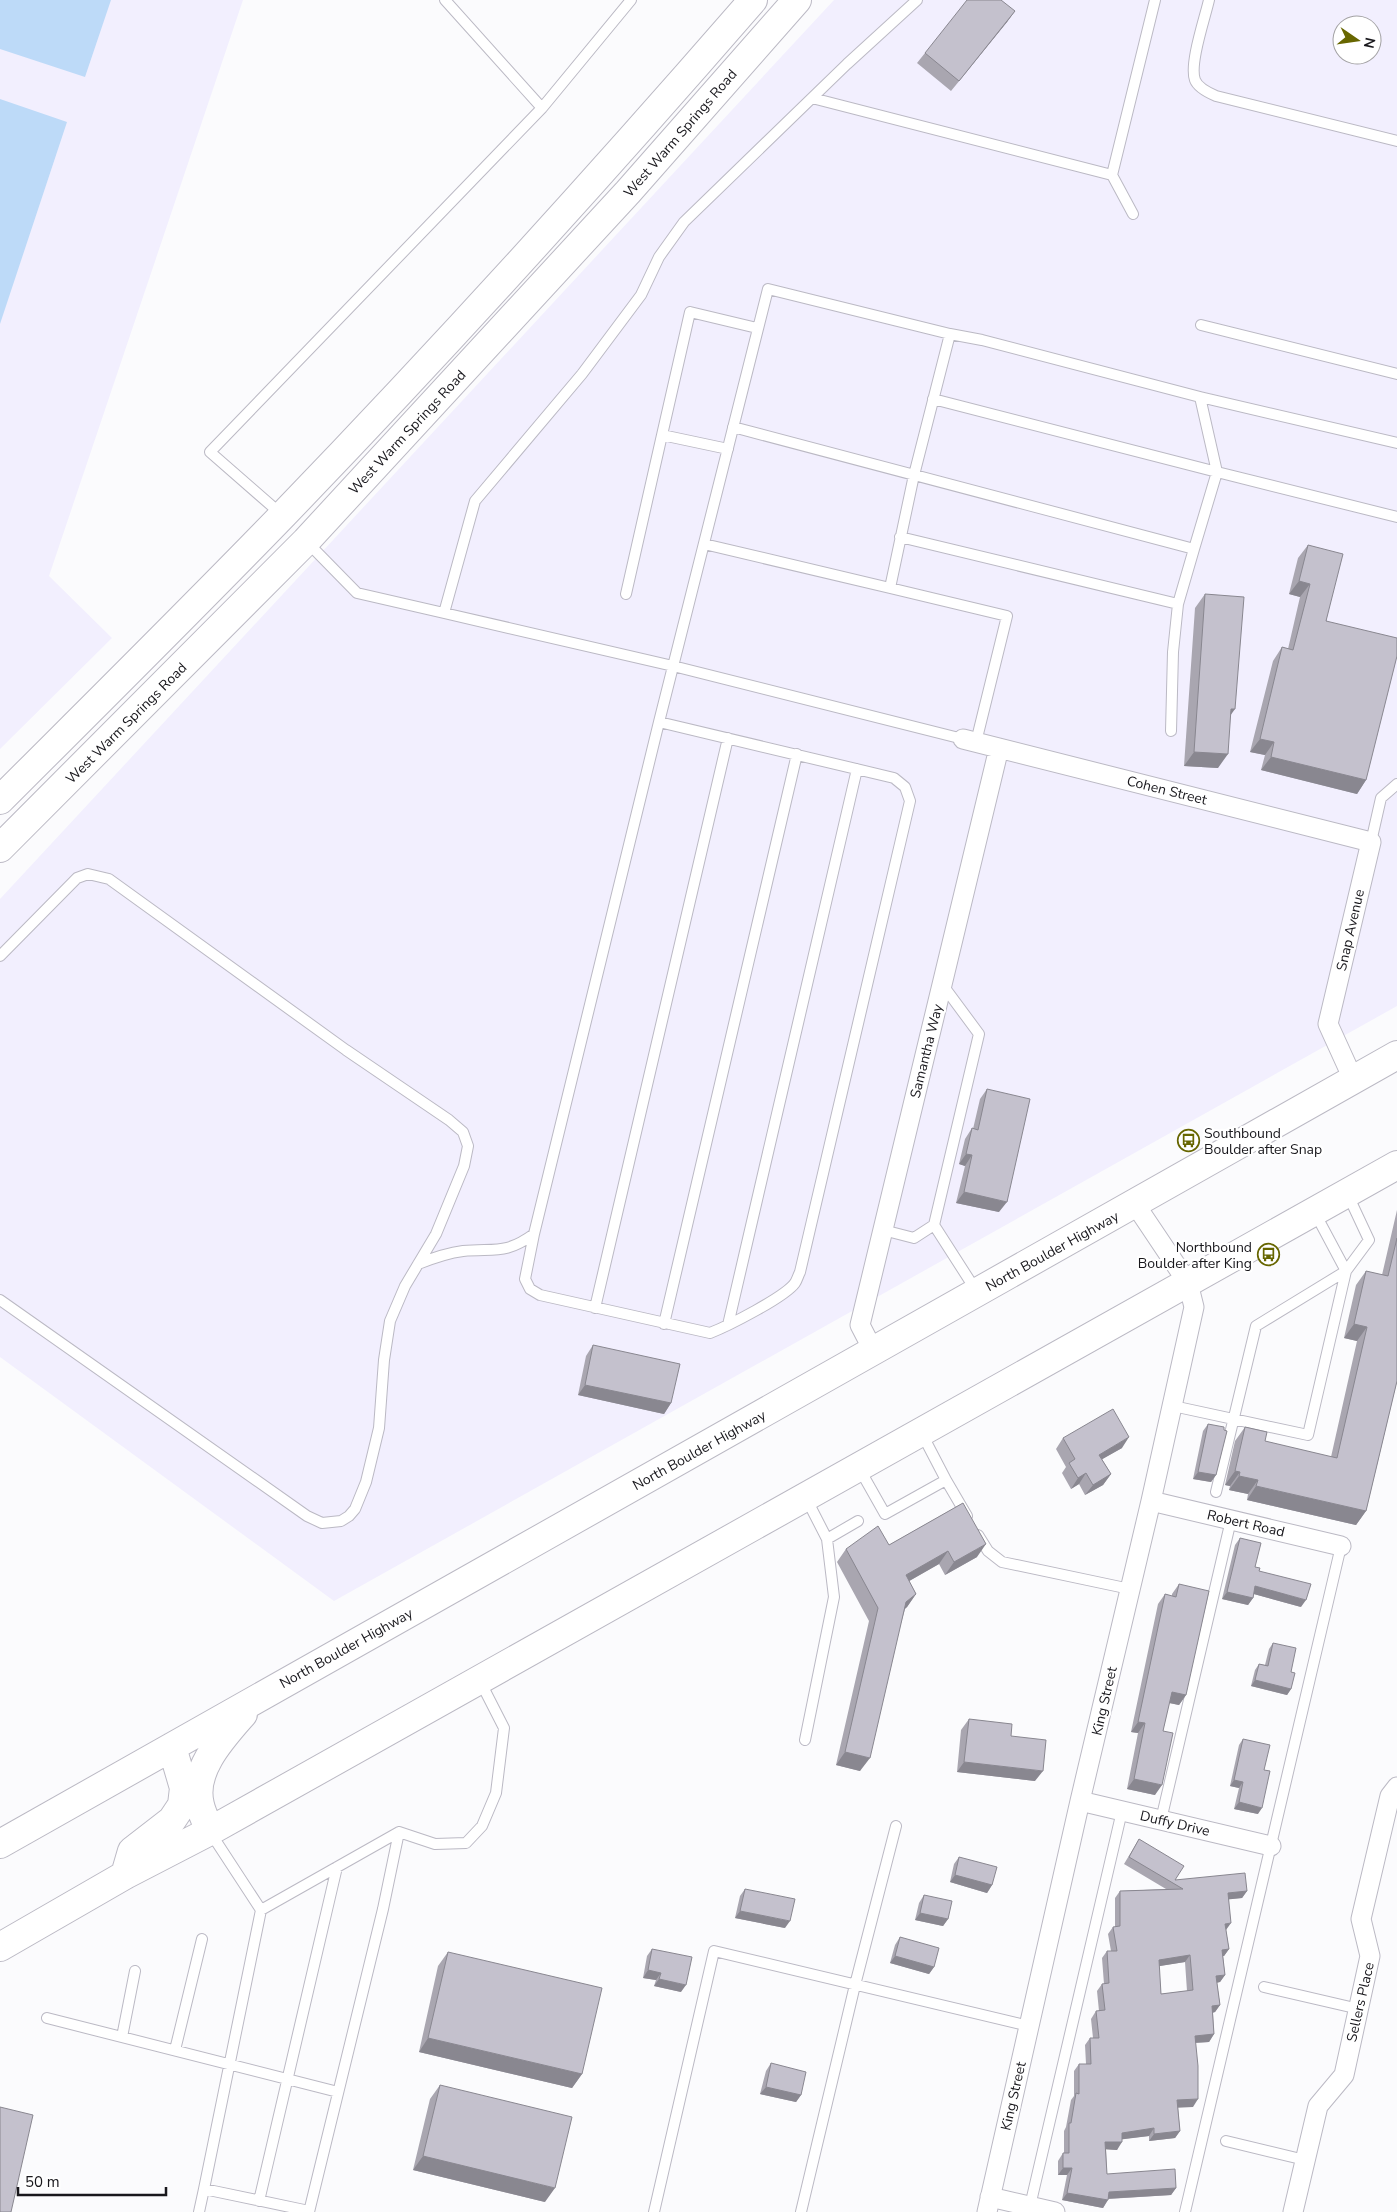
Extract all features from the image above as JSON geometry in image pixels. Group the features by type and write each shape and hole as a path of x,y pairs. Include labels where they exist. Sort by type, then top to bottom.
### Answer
{"main road":[{"path":"0,800 282,515 492,292 753,0"},
{"name":"West Warm Springs Road","path":"0,848 306,541 622,200 797,0"},
{"path":"282,515 306,541"},
{"name":"North Boulder Highway","path":"0,1844 1397,1055"},
{"path":"0,1947 125,1875 210,1831 1397,1165"},
{"path":"210,1831 200,1804 200,1779 210,1755 257,1698"},
{"path":"125,1875 132,1851 172,1820 182,1805 184,1788 172,1747"}],"street":[{"name":"Cohen Street","path":"970,740 1371,842"},
{"name":"Samantha Way","path":"874,1352 860,1325 999,748"},
{"name":"Snap Avenue","path":"1353,1079 1328,1024 1371,842"},
{"name":"King Street","path":"989,2204 1080,1801 1173,1406 1194,1307 1188,1283 1135,1204"},
{"name":"Robert Road","path":"1151,1501 1341,1546"},
{"name":"Sellers Place","path":"1293,2212 1318,2106 1344,2074 1370,1956 1361,1919 1390,1796 1397,1787"},
{"name":"Duffy Drive","path":"1080,1801 1271,1846"},
{"path":"989,2204 1043,2210"}],"lane":[{"path":"445,0 542,108"},
{"path":"282,515 210,452 542,108 631,0"},
{"path":"444,613 474,501 582,374 641,295 659,257 684,222 917,0"},
{"path":"1133,214 1112,175 1155,0"},
{"path":"1209,0 1193,70 1195,81 1206,91 1216,96 1397,140"},
{"path":"812,98 1112,175"},
{"path":"659,722 894,778 905,787 910,801 904,835 800,1272 794,1284 784,1292 728,1325 710,1333 540,1295 530,1289 525,1279 534,1234 659,722 768,289 950,334 982,340 1200,397 1397,443"},
{"path":"626,594 690,312 757,328"},
{"path":"1201,325 1397,374"},
{"path":"890,588 914,476 950,334"},
{"path":"1170,731 1173,652 1178,604 1217,472 1200,397"},
{"path":"933,399 1397,517"},
{"path":"734,427 1194,549"},
{"path":"662,435 728,449"},
{"path":"900,537 1178,604"},
{"path":"306,541 357,593 673,666 970,740 1007,616 704,544"},
{"path":"595,1308 728,738"},
{"path":"664,1324 797,754"},
{"path":"728,1325 857,769"},
{"name":"Snap Avenue","path":"1371,842 1381,798 1397,784"},
{"path":"0,956 77,878 88,874 104,877 126,889 346,1050 449,1120 463,1132 468,1146 464,1166 436,1234 418,1264 390,1321 379,1428 366,1482 355,1509 349,1516 332,1524 322,1523 307,1516 0,1300"},
{"path":"883,1230 914,1238 934,1225 979,1034 942,984"},
{"path":"1216,1492 1232,1418 1256,1326 1346,1271 1369,1240 1347,1193"},
{"path":"1173,1406 1308,1435 1346,1271 1314,1212"},
{"path":"934,1225 977,1293"},
{"path":"418,1264 449,1254 504,1250 518,1246 534,1234"},
{"path":"921,1432 946,1480 988,1552 995,1559 1014,1566 1130,1589"},
{"path":"859,1467 885,1514 946,1480"},
{"path":"805,1740 834,1597 828,1538 806,1497"},
{"path":"1161,1820 1231,1520"},
{"path":"828,1538 858,1521"},
{"path":"1185,2212 1341,1546"},
{"path":"261,1910 399,1832 435,1844 466,1843 482,1826 496,1793 504,1728 480,1680"},
{"path":"1043,2210 1122,1811"},
{"path":"801,2212 855,1985 896,1826"},
{"path":"199,2212 261,1910 210,1831"},
{"path":"204,2189 309,2212 399,1832"},
{"path":"259,2201 337,1867"},
{"path":"175,2050 202,1939"},
{"path":"654,2212 714,1951 1029,2026"},
{"path":"122,2037 136,1971"},
{"path":"1264,1987 1358,2009"},
{"path":"47,2018 338,2092"},
{"path":"1226,2141 1305,2160"}],"shaded area":[{"path":"0,0 243,0 49,576 112,638 0,749"},
{"path":"834,0 1397,0 1397,1006 334,1601 0,1357 0,899"}],"water":[{"path":"0,0 111,0 85,77 0,49"},
{"path":"0,99 67,122 0,324"}],"building":[{"path":"967,0 1001,0 1015,11 959,81 925,53"},
{"path":"1308,545 1343,554 1326,621 1397,638 1397,656 1366,780 1271,757 1274,742 1260,739 1282,647 1293,650 1310,584 1299,581"},
{"path":"1205,594 1244,597 1235,709 1231,709 1228,754 1194,752"},
{"path":"987,1089 1030,1099 1007,1202 964,1192 972,1155 966,1154 972,1128 978,1130"},
{"path":"1397,1238 1397,1381 1366,1511 1256,1486 1258,1480 1239,1476 1240,1472 1235,1471 1245,1427 1267,1432 1265,1441 1337,1458 1367,1327 1354,1324 1366,1271 1388,1276"},
{"path":"593,1345 680,1364 671,1403 585,1385"},
{"path":"1113,1409 1129,1437 1099,1455 1111,1474 1093,1485 1086,1473 1078,1478 1069,1463 1075,1459 1063,1438"},
{"path":"1208,1424 1224,1427 1224,1430 1227,1431 1216,1475 1198,1472"},
{"path":"963,1503 986,1544 954,1562 948,1551 906,1575 916,1594 906,1602 870,1758 845,1752 878,1608 846,1549 878,1526 889,1545"},
{"path":"1240,1538 1261,1543 1255,1567 1260,1568 1259,1571 1311,1584 1306,1600 1255,1586 1253,1598 1227,1592"},
{"path":"1179,1584 1209,1591 1186,1695 1172,1692 1163,1731 1173,1733 1162,1785 1134,1779 1145,1723 1138,1722 1165,1594 1176,1597"},
{"path":"1273,1643 1296,1648 1291,1672 1295,1673 1291,1689 1255,1680 1259,1664 1268,1666"},
{"path":"969,1719 1012,1724 1011,1736 1046,1740 1043,1771 964,1762"},
{"path":"1243,1739 1270,1745 1264,1770 1270,1771 1262,1808 1239,1802 1243,1782 1234,1780"},
{"path":"1139,1839 1184,1866 1175,1880 1245,1873 1247,1891 1228,1893 1231,1923 1225,1924 1229,1949 1222,1950 1225,1975 1216,1976 1220,2005 1212,2006 1214,2034 1195,2036 1198,2066 1198,2099 1177,2100 1180,2131 1154,2134 1154,2128 1122,2133 1122,2142 1105,2142 1107,2174 1175,2169 1176,2188 1109,2192 1108,2200 1067,2193 1072,2168 1063,2168 1063,2153 1069,2153 1069,2123 1071,2123 1076,2093 1079,2094 1079,2064 1091,2064 1090,2038 1099,2038 1096,2011 1105,2010 1102,1984 1109,1983 1107,1951 1117,1951 1113,1927 1120,1926 1120,1891 1183,1889 1129,1857","holes":["1190,1955 1193,1990 1161,1994 1159,1960"]},
{"path":"959,1857 997,1867 992,1885 955,1875"},
{"path":"745,1889 795,1899 790,1921 740,1911"},
{"path":"924,1895 952,1901 948,1919 920,1913"},
{"path":"900,1937 939,1948 934,1967 895,1956"},
{"path":"652,1949 692,1957 686,1985 659,1979 661,1973 648,1970"},
{"path":"448,1952 602,1988 582,2074 428,2038"},
{"path":"771,2063 806,2072 801,2095 766,2087"},
{"path":"440,2085 572,2117 555,2188 423,2156"},
{"path":"0,2107 33,2115 11,2212 0,2212"}],"place":[{"name":"Southbound Boulder after Snap","path":"1188,1141"},
{"name":"Northbound Boulder after King","path":"1268,1255"}]}
